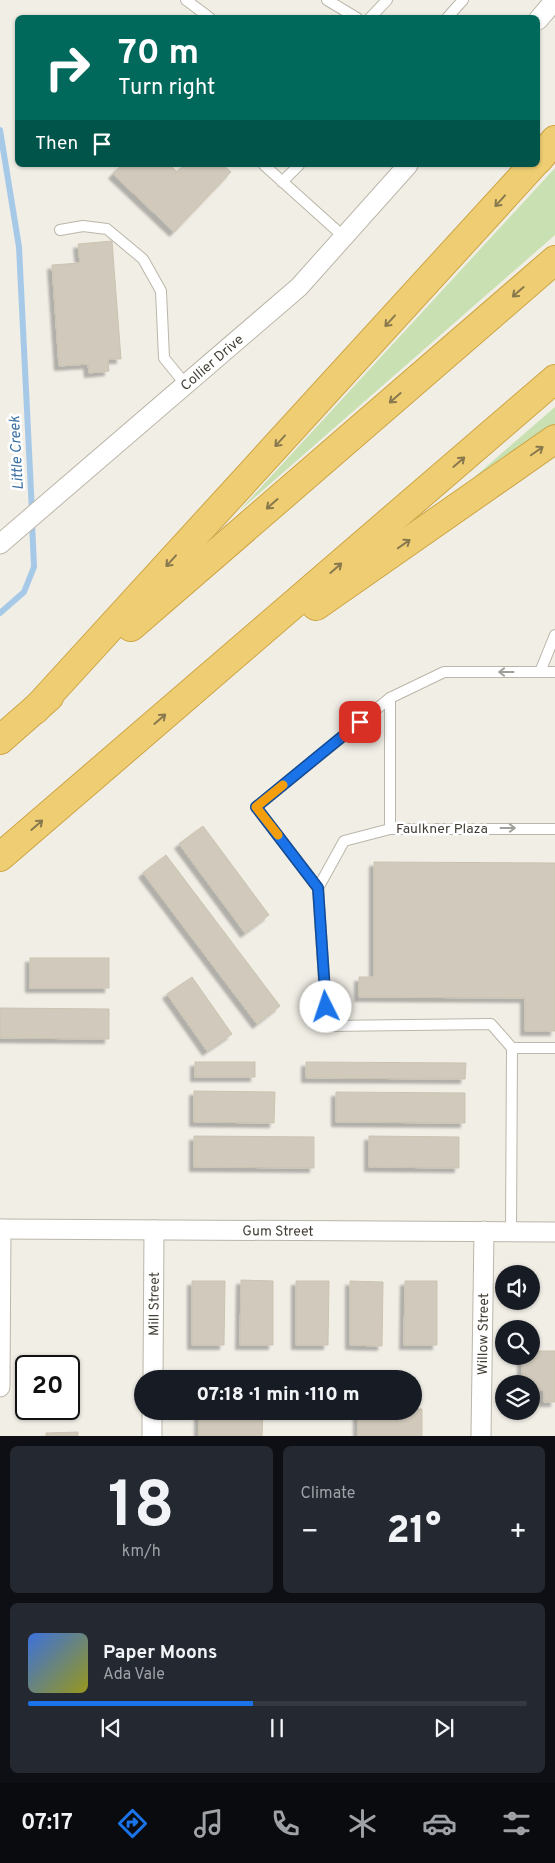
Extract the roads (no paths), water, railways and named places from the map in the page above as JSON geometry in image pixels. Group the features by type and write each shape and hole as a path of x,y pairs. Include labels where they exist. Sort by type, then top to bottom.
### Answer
{"highway":[{"path":"540,158 555,140"},
{"path":"35,710 530,167"},
{"path":"0,740 555,260"},
{"path":"0,857 555,380"},
{"path":"192,692 555,439"}],"street":[{"path":"540,18 555,0"},
{"name":"Collier Drive","path":"2,542 298,287 406,167"},
{"path":"0,1387 1,1229"},
{"name":"Gum Street","path":"1,1229 555,1232"},
{"name":"Mill Street","path":"152,1370 154,1230"},
{"name":"Willow Street","path":"481,1436 484,1231"},
{"path":"152,1420 152,1436"}],"lane":[{"path":"186,0 206,15"},
{"path":"327,0 352,15"},
{"path":"373,15 387,0"},
{"path":"450,15 463,0"},
{"path":"266,167 344,237"},
{"path":"282,182 298,167"},
{"path":"60,230 83,226 107,229 144,259 161,291 164,358 186,385"},
{"path":"540,672 555,635"},
{"path":"318,888 256,807 390,698 444,672 555,672"},
{"name":"Faulkner Plaza","path":"390,698 390,829 555,829"},
{"path":"390,829 344,841 318,888 327,1026 491,1024 512,1048 512,1232"},
{"path":"512,1048 555,1048"}],"waterway":[{"name":"Little Creek","path":"0,130 19,247 32,512"},
{"name":"Little Creek","path":"0,613 24,592 34,567 32,522"}]}
